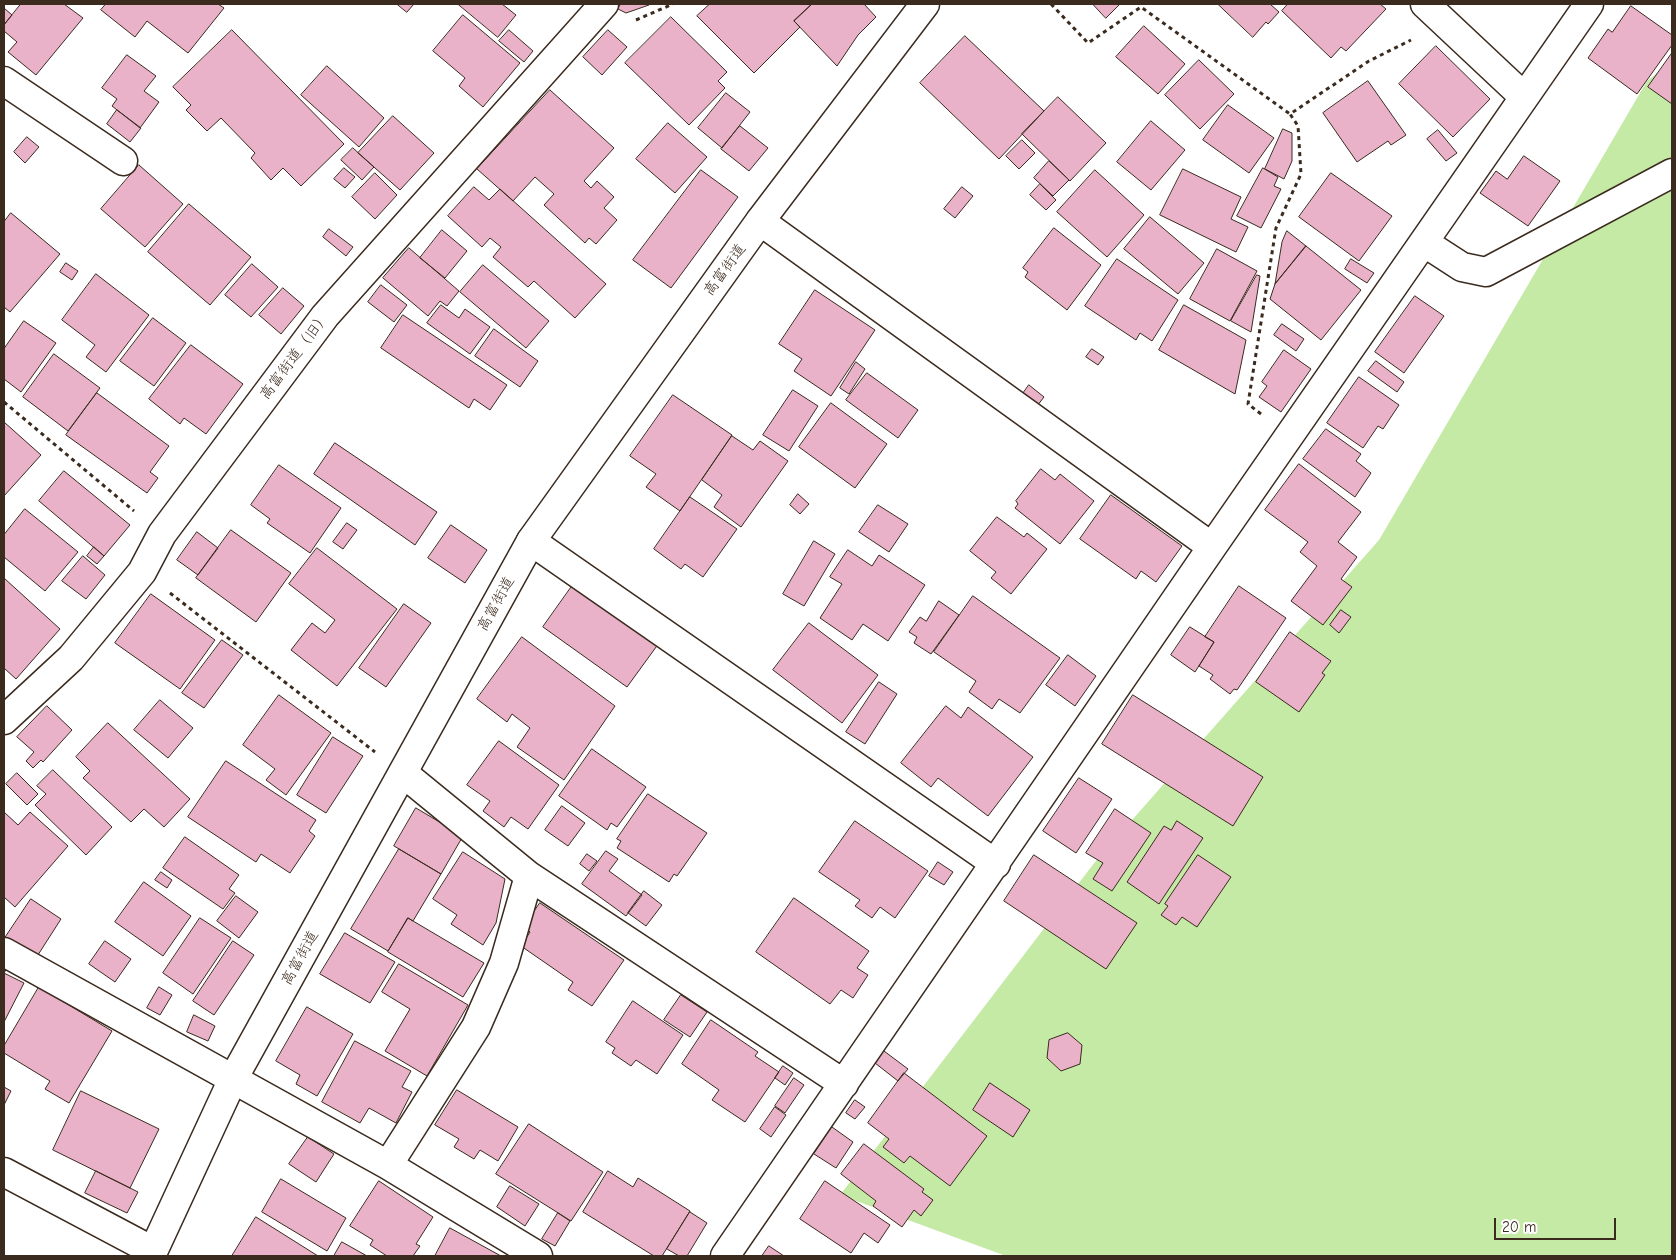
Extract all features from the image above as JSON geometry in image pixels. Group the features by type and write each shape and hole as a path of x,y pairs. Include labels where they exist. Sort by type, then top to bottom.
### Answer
{"street":[{"name":"高富街道（旧）","path":"4,720 71,658 142,572 162,534 325,316 604,4"},
{"name":"高富街道","path":"152,1254 233,1079 531,541 760,221 925,4"},
{"path":"1425,4 1523,96"},
{"path":"724,1256 996,864 1212,547 1424,243 1523,96 1589,4"},
{"path":"4,81 123,161"},
{"path":"1424,243 1462,267 1486,272 1672,173"},
{"path":"760,221 1212,547"},
{"path":"531,541 996,864"},
{"path":"403,773 529,876 844,1084"},
{"path":"388,1165 476,1027 504,963 529,876"},
{"path":"4,952 388,1165 538,1256"},
{"path":"4,1172 152,1254"}],"path":[{"path":"1051,4 1088,43 1142,7 1290,114 1298,126 1301,174 1276,228 1248,404 1290,436"},
{"path":"1290,114 1369,61 1445,24"},
{"path":"4,402 162,534"},
{"path":"142,572 403,773"}],"green space":[{"path":"1672,62 1672,1256 1006,1256 840,1195 1095,862 1379,540 1647,81"}],"building":[{"path":"21,4 64,4 83,18 36,75 8,52 17,42 4,31 4,25"},
{"path":"106,4 218,4 224,8 188,53 147,21 135,37 101,10"},
{"path":"397,4 414,4 407,12"},
{"path":"458,4 502,4 516,15 498,37"},
{"path":"621,4 649,5 626,13 618,9"},
{"path":"710,4 812,4 794,21 800,27 754,73 697,16"},
{"path":"812,4 864,4 876,17 858,35 837,66 794,21"},
{"path":"1093,4 1120,4 1106,18"},
{"path":"1218,4 1270,4 1279,12 1268,24 1266,22 1253,37"},
{"path":"1288,4 1380,4 1386,9 1346,51 1341,47 1331,58 1282,11"},
{"path":"1631,6 1672,35 1672,45 1637,94 1588,58 1608,29 1612,32"},
{"path":"4,8 12,15 4,25"},
{"path":"463,15 520,63 483,107 459,86 465,78 433,51"},
{"path":"671,17 727,72 718,81 725,88 689,125 625,63"},
{"path":"1144,26 1185,64 1158,94 1116,57"},
{"path":"232,30 344,144 301,186 283,168 271,180 251,158 255,153 221,118 207,131 186,110 191,105 173,87"},
{"path":"509,30 533,51 524,62 499,41"},
{"path":"608,30 627,47 602,75 583,57"},
{"path":"965,36 1044,111 999,159 920,83"},
{"path":"1436,46 1490,99 1453,137 1399,84"},
{"path":"1672,53 1672,104 1648,87"},
{"path":"127,55 156,76 144,91 159,102 140,128 112,106 117,99 102,88"},
{"path":"1199,60 1234,94 1200,129 1165,95"},
{"path":"327,66 384,118 359,147 301,95"},
{"path":"1368,81 1406,135 1391,145 1388,141 1357,162 1323,113"},
{"path":"550,90 614,148 584,181 591,188 597,181 614,197 604,208 617,220 596,244 589,238 585,243 544,205 554,194 535,177 513,201 477,169"},
{"path":"726,93 750,112 722,148 698,128"},
{"path":"1058,97 1106,143 1070,181 1022,134"},
{"path":"1228,105 1274,138 1249,173 1203,140"},
{"path":"117,110 141,128 130,142 107,124"},
{"path":"393,116 434,153 400,190 358,153"},
{"path":"1151,121 1185,150 1151,190 1117,162"},
{"path":"668,123 707,157 675,193 636,159"},
{"path":"740,126 768,148 749,171 721,149"},
{"path":"1283,129 1292,133 1292,161 1284,179 1265,169"},
{"path":"1438,130 1457,153 1446,161 1427,139"},
{"path":"27,137 39,147 25,163 14,152"},
{"path":"1022,140 1035,153 1019,169 1006,156"},
{"path":"353,148 374,167 362,180 341,160"},
{"path":"1524,156 1560,181 1528,226 1480,193 1496,171 1507,179"},
{"path":"1049,161 1069,180 1053,196 1034,178"},
{"path":"139,165 183,204 145,247 101,209"},
{"path":"344,168 355,177 345,188 334,179"},
{"path":"1263,168 1278,177 1274,186 1281,189 1261,228 1237,216"},
{"path":"1183,169 1241,197 1231,219 1248,227 1236,252 1160,215"},
{"path":"701,170 738,197 671,288 633,260"},
{"path":"1095,170 1144,215 1107,257 1057,212"},
{"path":"375,173 397,195 375,219 352,197"},
{"path":"1331,173 1392,216 1359,261 1299,217"},
{"path":"1040,184 1056,200 1046,210 1030,195"},
{"path":"474,187 489,200 500,189 606,284 575,318 534,281 528,287 493,257 501,247 490,238 482,247 448,216"},
{"path":"962,187 973,196 955,218 944,209"},
{"path":"189,204 251,257 210,305 148,252"},
{"path":"11,213 60,254 10,312 4,307 4,222"},
{"path":"1150,217 1204,263 1178,294 1124,249"},
{"path":"1054,228 1101,265 1067,310 1025,277 1028,272 1023,268"},
{"path":"329,229 353,247 346,256 323,237"},
{"path":"442,230 467,251 445,278 420,258"},
{"path":"1287,231 1306,246 1275,284 1282,242"},
{"path":"1306,246 1361,290 1321,340 1270,299 1275,284"},
{"path":"409,248 459,291 447,306 440,301 428,316 383,278"},
{"path":"1217,249 1257,271 1230,321 1190,299"},
{"path":"1117,259 1178,300 1152,341 1140,333 1136,340 1085,306"},
{"path":"1351,259 1374,273 1367,283 1345,269"},
{"path":"66,263 78,271 72,280 60,272"},
{"path":"252,264 278,287 251,317 225,295"},
{"path":"483,265 549,321 526,348 460,292"},
{"path":"96,274 149,315 106,372 86,357 95,345 62,320"},
{"path":"1257,275 1260,276 1251,332 1231,321"},
{"path":"381,285 407,305 394,322 368,302"},
{"path":"283,288 304,306 281,334 259,315"},
{"path":"815,290 875,330 831,396 794,371 802,359 779,344"},
{"path":"1415,296 1444,316 1404,373 1375,352"},
{"path":"441,305 459,318 465,309 490,327 470,354 427,323"},
{"path":"1184,305 1246,340 1235,394 1159,350"},
{"path":"403,315 507,385 490,410 474,399 469,408 381,348"},
{"path":"153,318 186,343 154,386 120,361"},
{"path":"24,321 56,343 21,392 4,379 4,349"},
{"path":"1282,324 1304,339 1296,351 1274,335"},
{"path":"494,329 538,361 520,387 475,356"},
{"path":"191,345 243,384 206,434 184,418 180,424 149,399"},
{"path":"1092,349 1104,357 1098,365 1086,357"},
{"path":"1284,350 1311,369 1281,412 1259,397 1267,386 1262,382"},
{"path":"54,354 100,388 68,431 23,397"},
{"path":"1376,361 1404,382 1397,392 1368,371"},
{"path":"856,362 865,369 849,394 840,388"},
{"path":"867,373 918,410 898,438 846,400"},
{"path":"1359,377 1399,405 1383,429 1378,426 1363,448 1327,423"},
{"path":"1029,385 1044,397 1037,406 1022,395"},
{"path":"793,390 818,406 789,451 763,435"},
{"path":"97,393 169,446 150,472 158,478 147,493 66,435"},
{"path":"673,395 732,435 680,511 646,487 656,474 630,456"},
{"path":"831,403 887,444 855,488 799,447"},
{"path":"4,422 41,455 4,496"},
{"path":"1326,429 1361,454 1356,461 1371,473 1355,497 1303,459"},
{"path":"732,436 753,450 760,441 788,461 741,527 714,507 722,495 702,480"},
{"path":"335,443 437,512 415,545 314,474"},
{"path":"1299,464 1361,512 1338,542 1357,557 1341,579 1352,587 1323,625 1291,601 1317,566 1300,552 1308,542 1265,510"},
{"path":"279,465 341,508 310,553 267,523 270,519 251,505"},
{"path":"1041,469 1055,480 1060,474 1094,501 1060,544 1015,508 1018,504 1016,501"},
{"path":"64,471 130,525 104,556 39,501"},
{"path":"798,494 809,504 800,514 790,505"},
{"path":"1111,495 1182,546 1156,582 1141,571 1136,579 1080,539"},
{"path":"690,497 737,529 703,577 685,564 681,569 654,549"},
{"path":"878,505 908,524 889,552 859,532"},
{"path":"25,509 78,552 45,591 4,557 4,535"},
{"path":"997,517 1024,537 1027,533 1047,549 1011,594 991,578 996,572 970,551"},
{"path":"347,523 357,530 343,549 333,542"},
{"path":"451,525 487,550 465,583 428,558"},
{"path":"231,530 291,573 256,622 196,578"},
{"path":"197,532 218,548 198,575 177,560"},
{"path":"814,541 835,554 804,606 783,594"},
{"path":"94,547 104,556 97,564 87,556"},
{"path":"317,548 397,609 337,686 291,650 312,623 325,633 335,620 289,584"},
{"path":"848,550 872,566 879,555 925,585 888,641 863,624 852,640 820,618 842,584 830,577"},
{"path":"83,556 105,575 86,599 62,581"},
{"path":"4,578 60,629 16,679 4,668"},
{"path":"575,582 659,643 627,687 543,627"},
{"path":"1239,586 1286,618 1237,690 1234,689 1230,694 1210,679 1213,675 1199,666 1214,642 1205,637"},
{"path":"151,594 215,640 180,689 115,643"},
{"path":"973,596 1060,658 1020,713 999,699 992,709 969,692 976,681 934,652"},
{"path":"939,601 959,615 931,654 914,643 917,637 909,632 920,617 926,621"},
{"path":"404,604 431,623 386,687 359,668"},
{"path":"1341,610 1351,617 1339,633 1330,625"},
{"path":"809,623 878,675 842,723 773,670"},
{"path":"1190,627 1214,642 1195,672 1171,655"},
{"path":"1290,632 1331,661 1322,673 1325,675 1299,712 1256,682"},
{"path":"522,637 615,706 564,780 517,747 530,728 512,714 507,722 477,699"},
{"path":"222,640 243,655 204,708 182,693"},
{"path":"1068,655 1096,676 1075,706 1046,685"},
{"path":"879,682 897,694 865,744 846,732"},
{"path":"279,695 331,733 286,795 266,780 275,769 243,745"},
{"path":"1133,695 1263,777 1233,826 1102,744"},
{"path":"160,700 193,728 168,758 134,730"},
{"path":"47,706 72,730 43,762 41,760 33,768 26,761 34,752 17,737"},
{"path":"946,706 961,718 968,707 1033,757 988,816 938,778 931,787 901,763"},
{"path":"108,723 190,799 164,827 144,809 131,822 83,778 90,771 76,757"},
{"path":"333,737 363,756 326,813 297,795"},
{"path":"499,741 559,785 528,829 511,817 504,827 483,811 490,801 467,785"},
{"path":"592,749 646,787 617,827 611,823 607,830 559,796"},
{"path":"226,761 316,820 309,831 315,836 290,873 261,854 256,862 188,817"},
{"path":"53,770 112,827 86,855 35,805 46,794 37,786"},
{"path":"17,773 38,794 27,805 6,784"},
{"path":"1079,778 1112,799 1076,853 1043,831"},
{"path":"648,794 707,833 677,876 674,874 669,882 617,848 621,841 617,839"},
{"path":"562,806 585,823 568,846 545,830"},
{"path":"416,808 463,836 441,874 394,846"},
{"path":"1115,809 1151,833 1112,891 1093,879 1103,863 1086,853"},
{"path":"4,812 18,825 30,812 68,846 15,907 4,897"},
{"path":"855,821 928,871 895,918 880,907 872,918 855,906 860,900 819,872"},
{"path":"1177,821 1203,838 1159,904 1127,882 1164,826 1171,830"},
{"path":"185,837 239,875 229,889 235,893 223,909 163,868"},
{"path":"399,849 441,874 413,921 408,918 388,951 351,929"},
{"path":"606,851 618,859 609,871 642,895 626,916 582,884"},
{"path":"463,852 505,879 496,923 483,945 451,924 457,915 433,899"},
{"path":"587,854 597,861 589,871 580,864"},
{"path":"1034,855 1137,923 1106,969 1004,901"},
{"path":"1198,855 1231,877 1197,927 1182,917 1176,925 1161,915 1168,906 1165,904"},
{"path":"938,862 953,872 944,885 929,876"},
{"path":"161,872 172,880 167,888 155,880"},
{"path":"144,882 191,916 163,956 115,922"},
{"path":"644,891 662,905 646,926 628,913"},
{"path":"236,896 258,912 239,938 217,921"},
{"path":"794,898 869,951 857,968 868,975 853,998 841,990 830,1004 756,952"},
{"path":"31,899 61,919 36,958 5,938"},
{"path":"540,903 624,960 592,1006 568,990 573,982 521,946 530,932 524,927"},
{"path":"200,918 231,938 193,994 163,973"},
{"path":"408,918 484,963 463,997 388,952"},
{"path":"345,933 395,962 370,1003 320,974"},
{"path":"105,941 131,959 115,982 89,964"},
{"path":"233,941 254,955 214,1015 193,1001"},
{"path":"399,964 468,1005 427,1076 385,1051 410,1009 382,992"},
{"path":"4,973 24,983 4,1022"},
{"path":"39,987 112,1031 69,1103 45,1089 50,1081 4,1053 4,1046"},
{"path":"159,987 172,995 160,1015 147,1008"},
{"path":"681,995 707,1012 690,1037 664,1020"},
{"path":"633,1001 683,1035 657,1074 636,1060 631,1066 612,1053 615,1048 606,1042"},
{"path":"307,1007 353,1034 317,1096 296,1084 300,1075 276,1061"},
{"path":"194,1015 215,1026 208,1041 187,1032"},
{"path":"711,1020 758,1052 755,1056 779,1072 745,1122 712,1100 719,1090 682,1064"},
{"path":"1068,1033 1082,1045 1080,1064 1061,1071 1047,1058 1049,1040"},
{"path":"355,1041 411,1071 402,1087 412,1092 396,1123 369,1108 360,1123 322,1102"},
{"path":"884,1051 908,1069 898,1081 875,1063"},
{"path":"783,1066 793,1073 785,1085 775,1078"},
{"path":"904,1073 987,1136 950,1186 910,1156 904,1163 883,1147 889,1139 868,1123"},
{"path":"794,1078 804,1085 785,1113 775,1106"},
{"path":"990,1083 1030,1110 1013,1137 973,1110"},
{"path":"4,1087 11,1091 4,1105"},
{"path":"457,1090 518,1127 498,1161 480,1150 474,1159 454,1147 459,1139 435,1125"},
{"path":"81,1091 159,1129 130,1188 53,1150"},
{"path":"855,1100 865,1107 855,1119 846,1113"},
{"path":"775,1107 786,1115 771,1137 760,1129"},
{"path":"529,1124 603,1172 571,1221 496,1174"},
{"path":"832,1127 853,1142 836,1168 814,1154"},
{"path":"308,1137 334,1154 316,1182 289,1164"},
{"path":"864,1144 924,1189 922,1192 933,1200 921,1216 914,1210 902,1227 873,1206 876,1201 841,1174"},
{"path":"96,1171 138,1192 127,1213 85,1193"},
{"path":"608,1171 633,1187 638,1178 690,1211 662,1256 654,1256 583,1212"},
{"path":"281,1179 346,1218 327,1251 262,1212"},
{"path":"379,1181 433,1217 416,1244 420,1246 413,1256 387,1256 370,1245 373,1240 350,1226"},
{"path":"825,1181 890,1225 878,1243 864,1233 851,1253 800,1219"},
{"path":"510,1186 539,1204 525,1226 497,1207"},
{"path":"690,1212 707,1223 687,1256 679,1256 667,1249"},
{"path":"558,1213 570,1221 555,1246 542,1239"},
{"path":"256,1217 318,1256 232,1256"},
{"path":"450,1228 501,1256 435,1256"},
{"path":"342,1242 367,1256 334,1256"},
{"path":"769,1246 784,1256 762,1256"}]}
